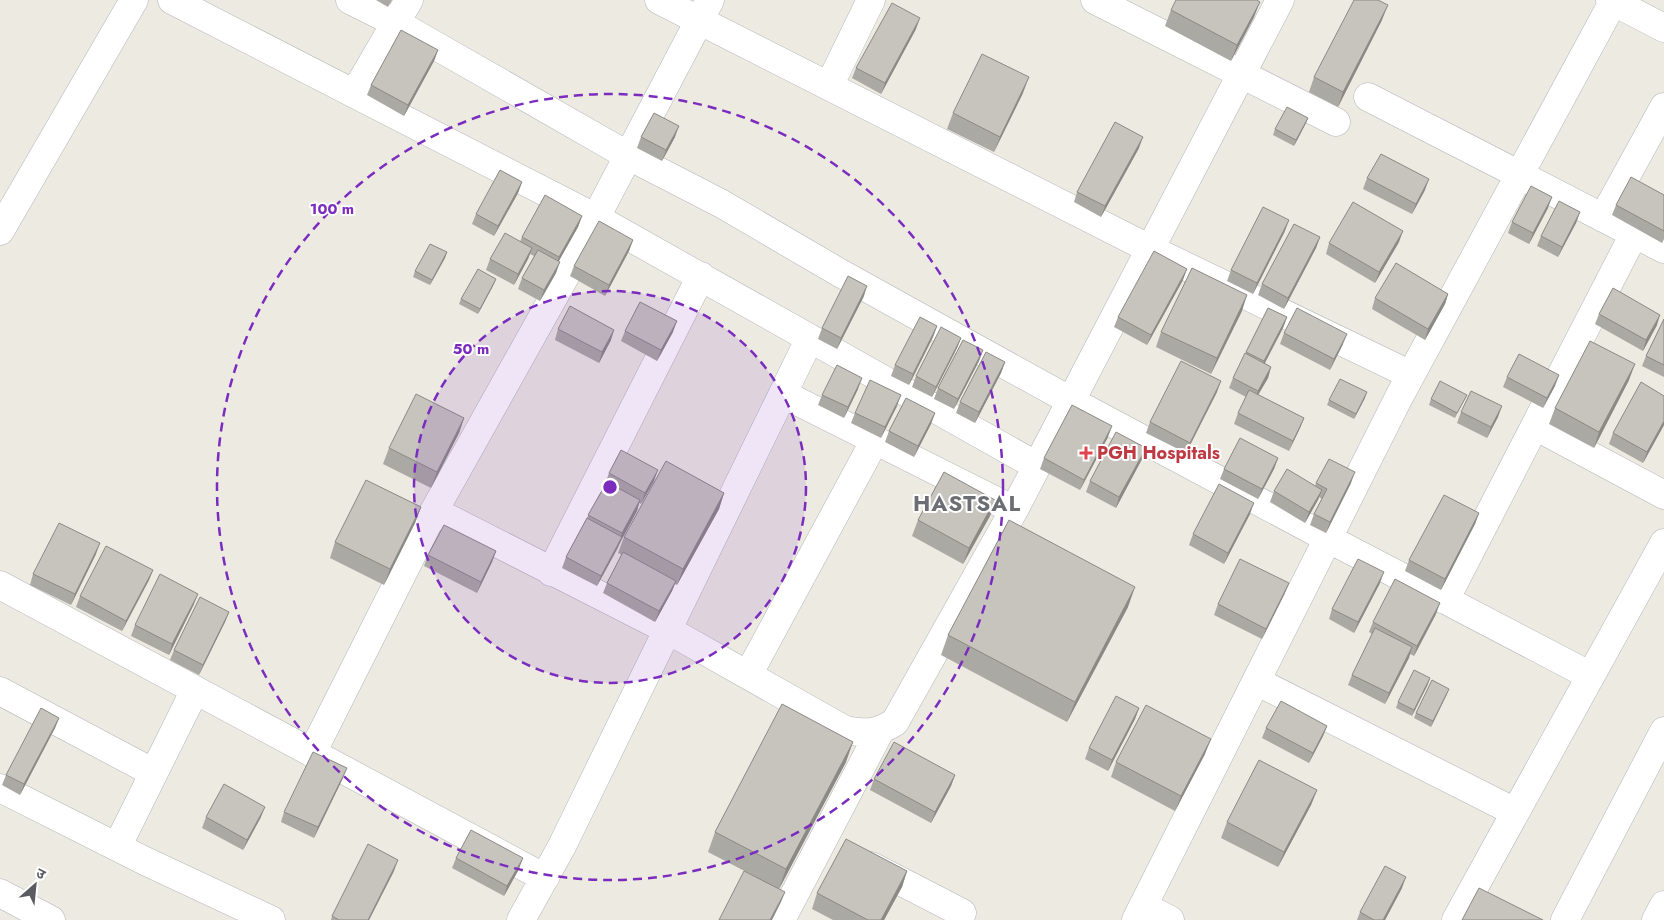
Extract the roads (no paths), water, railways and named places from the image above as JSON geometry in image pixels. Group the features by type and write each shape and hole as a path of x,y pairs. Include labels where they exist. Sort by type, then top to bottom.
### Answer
{"street":[{"path":"0,231 9,196 134,0"},
{"path":"172,0 596,218 1037,466"},
{"path":"350,0 396,23 627,155 722,204 840,273 1071,401 1327,538 1590,675"},
{"path":"354,94 409,0"},
{"path":"659,0 705,11 829,86 1150,249 1411,375"},
{"path":"829,86 871,0"},
{"path":"1095,0 1336,122"},
{"path":"434,511 668,630 845,730 864,734 880,731 895,722 1014,510 1280,0"},
{"path":"1170,920 1140,913 1327,538 1411,375 1521,176 1612,1 1664,28"},
{"path":"312,753 434,511 596,218 627,155 705,11"},
{"path":"1368,97 1664,249"},
{"path":"1603,218 1664,107"},
{"path":"1445,600 1634,234"},
{"path":"551,572 701,276"},
{"path":"521,920 544,878 668,630 810,338"},
{"path":"783,394 1014,510"},
{"path":"1534,426 1664,495"},
{"path":"748,675 875,440"},
{"path":"1456,920 1664,543"},
{"path":"0,585 544,878"},
{"path":"1256,681 1515,812"},
{"path":"117,847 195,690"},
{"path":"0,691 154,773"},
{"path":"781,920 880,731"},
{"path":"1565,920 1664,732"},
{"path":"0,788 117,847 271,920"},
{"path":"822,841 962,913"},
{"path":"0,893 51,920"},
{"path":"1656,920 1664,905"}],"place":[{"name":"PGH Hospitals","path":"1086,453"}],"district":[{"name":"HASTSAL","path":"967,503"}]}
